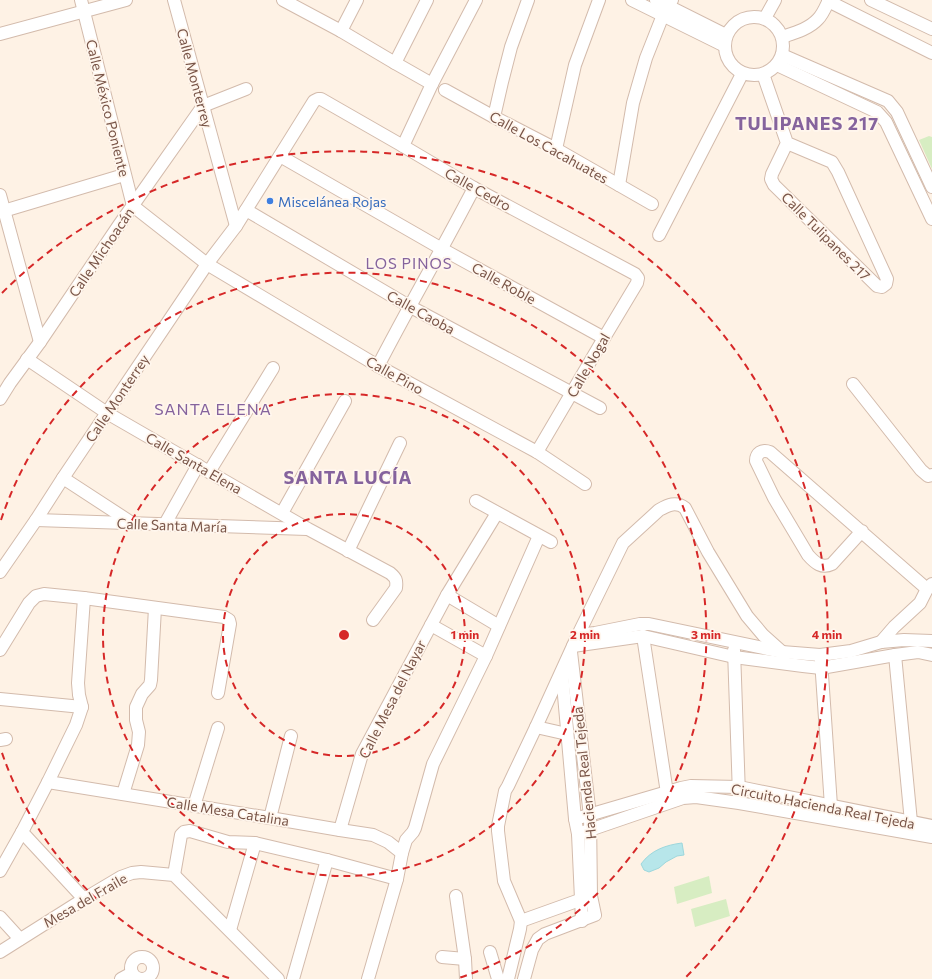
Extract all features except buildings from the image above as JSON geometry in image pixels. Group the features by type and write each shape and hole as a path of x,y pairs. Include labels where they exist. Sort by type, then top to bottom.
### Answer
{"street":[{"path":"0,34 82,5 126,0"},
{"name":"Calle Monterrey","path":"174,0 236,226"},
{"path":"342,31 357,0"},
{"path":"395,63 427,0"},
{"path":"403,146 432,84 476,0"},
{"path":"494,117 511,47 528,0"},
{"path":"556,149 575,65 599,0"},
{"path":"632,0 668,7"},
{"path":"656,0 725,40"},
{"path":"766,18 775,0"},
{"path":"871,0 932,29"},
{"path":"286,1 342,31 432,84"},
{"path":"782,37 812,25 819,18 829,1 932,53"},
{"name":"Calle México Poniente","path":"82,5 133,206"},
{"path":"619,185 633,103 646,58 668,7"},
{"path":"751,16 766,18 773,23 782,37 783,43 780,60 768,72 757,76 742,74 735,69 728,60 725,40 731,27 740,20 751,16"},
{"path":"780,60 888,101 897,112 932,187"},
{"path":"780,60 877,112 886,122 932,219"},
{"path":"659,235 742,74"},
{"path":"763,74 787,143"},
{"path":"202,106 246,89"},
{"name":"Calle Los Cacahuates","path":"444,90 556,149 652,204"},
{"name":"Calle Monterrey","path":"0,572 206,264 236,226 314,101 318,99"},
{"name":"Calle Cedro","path":"318,99 321,99 474,188 628,270 635,274 638,278"},
{"name":"Calle Michoacán","path":"0,399 5,384 40,342 202,106"},
{"name":"Calle Tulipanes 217","path":"787,143 832,162 887,279 886,284 877,286 774,185 771,179 772,174 787,143"},
{"name":"Calle Roble","path":"280,156 442,249 604,338"},
{"path":"2,212 124,175"},
{"path":"378,366 474,188"},
{"path":"0,195 2,212 40,342"},
{"name":"Calle Pino","path":"133,206 206,264 378,366 537,452 585,484"},
{"name":"Calle Caoba","path":"246,210 409,306 600,408"},
{"name":"Calle Nogal","path":"537,452 638,283 638,278"},
{"name":"Calle Santa Elena","path":"27,359 107,413 308,529 390,573 397,581 396,588 373,620"},
{"path":"209,472 273,368"},
{"path":"853,384 921,470 928,476 932,475"},
{"path":"282,513 345,401"},
{"path":"348,551 400,443"},
{"path":"862,531 832,564 828,566 817,564 808,555 774,498 756,461 756,457 762,450 770,452 862,531 930,586 920,603 894,627 881,642"},
{"path":"165,524 198,465"},
{"path":"63,478 133,523"},
{"path":"476,501 551,542"},
{"path":"508,979 521,921 504,881 498,826 505,791 623,543 659,510 672,505 680,504 685,508 708,552 747,616 782,652"},
{"name":"Calle Mesa del Nayar","path":"340,830 362,754 447,595 496,513"},
{"name":"Calle Santa María","path":"36,520 308,529"},
{"path":"368,979 397,879 406,840 415,828 433,764 486,656 539,536"},
{"path":"0,650 29,603 36,596 44,594 224,617 229,620 230,627 218,693"},
{"path":"447,595 499,626"},
{"path":"0,871 48,782 76,725 82,707 78,683 84,598"},
{"path":"123,794 138,745 139,732 136,720 136,707 142,694 150,685 151,680 156,608"},
{"path":"431,624 486,656"},
{"path":"574,644 595,633 640,624 649,624 782,652 820,655 850,651 881,642 904,640 932,641"},
{"path":"574,644 644,636 734,657 822,668 918,652 932,655"},
{"path":"644,636 667,793"},
{"path":"734,642 739,787 738,803"},
{"name":"Hacienda Real Tejeda","path":"574,644 591,829 586,898"},
{"path":"820,655 831,806"},
{"path":"895,655 911,822"},
{"name":"Hacienda Real Tejeda","path":"562,672 575,820 586,898"},
{"path":"0,699 82,707"},
{"path":"194,806 218,728"},
{"name":"Hacienda Real Tejeda","path":"536,728 567,734"},
{"path":"270,818 291,736"},
{"name":"Calle Mesa Catalina","path":"48,782 374,835 388,842 402,854"},
{"name":"Circuito Hacienda Real Tejeda","path":"575,820 691,786 739,787 932,826"},
{"name":"Circuito Hacienda Real Tejeda","path":"578,834 683,798 696,797 932,837"},
{"name":"Calle Mesa Catalina","path":"174,875 181,835 184,832 190,831 228,842 255,844 328,860 397,879"},
{"path":"22,832 84,899"},
{"path":"230,930 255,844"},
{"path":"293,979 328,860"},
{"name":"Mesa del Fraile","path":"0,952 121,877 132,873 141,872 174,875"},
{"path":"174,875 278,979"},
{"path":"456,896 465,959 466,979"},
{"path":"521,921 586,898"},
{"path":"524,979 532,950 538,939 545,934 595,915 586,898"},
{"path":"582,921 586,898"},
{"path":"0,917 20,939"},
{"path":"490,952 498,979"},
{"path":"143,957 152,964 152,972 148,978 140,979 134,976 127,976 131,965 136,959 143,957"},
{"path":"442,957 465,959"}],"green space":[{"path":"929,136 932,137 932,169 919,140"},
{"path":"709,876 712,893 677,904 674,887"},
{"path":"726,899 730,916 695,927 691,909"}],"water":[{"path":"682,843 684,855 677,856 659,868 649,872 644,870 641,864 649,855 670,845"}],"place":[{"name":"Miscelánea Rojas","path":"270,201"}],"district":[{"name":"TULIPANES 217","path":"807,123"},
{"name":"LOS PINOS","path":"409,263"},
{"name":"SANTA ELENA","path":"213,408"},
{"name":"SANTA LUCÍA","path":"348,477"}]}
